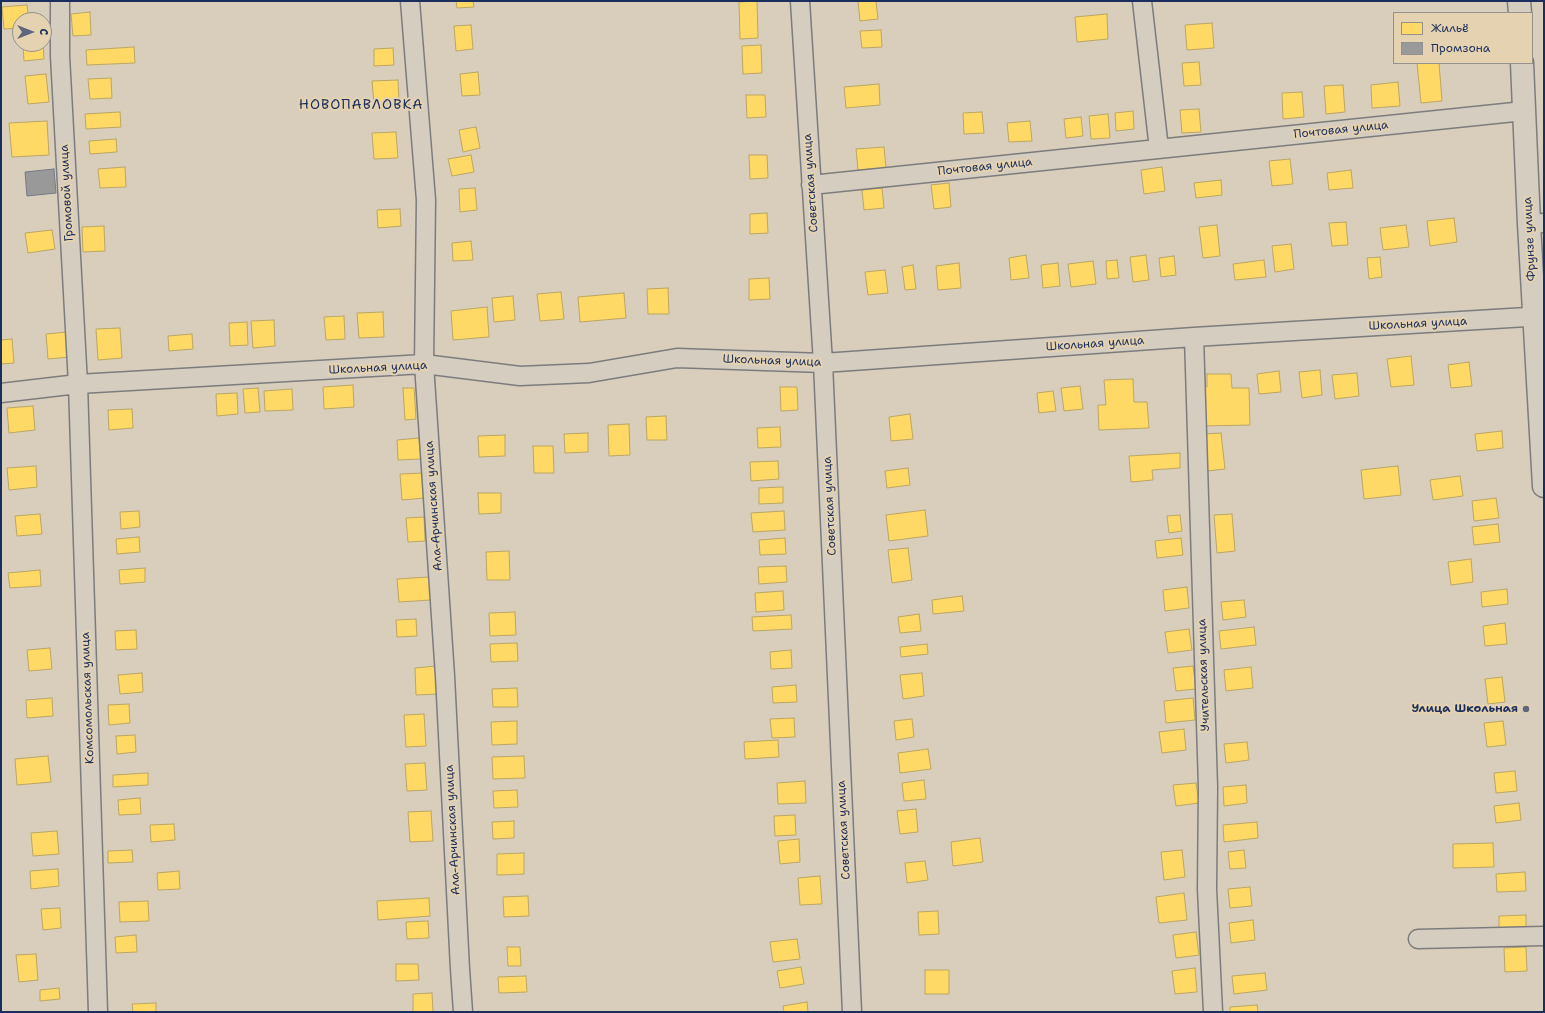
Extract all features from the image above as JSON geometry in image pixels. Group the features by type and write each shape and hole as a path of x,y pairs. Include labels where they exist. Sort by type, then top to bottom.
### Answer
{"main road":[{"path":"1519,1 1520,12"},
{"name":"Фрунзе улица","path":"1522,64 1524,111 1536,224 1544,486"}],"street":[{"name":"Громовой улица","path":"60,1 60,56 78,384"},
{"name":"Ала-Арчинская улица","path":"410,1 426,200 424,364 445,676 463,1012"},
{"name":"Советская улица","path":"800,1 823,363 852,1012"},
{"path":"1142,1 1159,149"},
{"name":"Почтовая улица","path":"811,185 1524,111"},
{"name":"Школьная улица","path":"1,393 78,384 424,364 520,376 589,373 677,358 823,363 1539,317"},
{"name":"Учительская улица","path":"1194,338 1208,787 1207,889 1213,1012"},
{"name":"Комсомольская улица","path":"78,384 98,1012"},
{"path":"1418,939 1544,936"}],"building: Жильё":[{"path":"456,1 473,1 474,7 457,8"},
{"path":"757,1 758,38 740,39 739,2"},
{"path":"858,1 876,1 878,19 860,21"},
{"path":"27,5 28,12 12,12 12,28 4,29 2,7"},
{"path":"90,12 91,35 73,36 71,14"},
{"path":"1107,14 1108,39 1077,42 1075,17"},
{"path":"1212,23 1214,48 1187,50 1185,25"},
{"path":"471,25 473,49 456,51 454,26"},
{"path":"881,30 882,47 862,48 860,31"},
{"path":"761,45 762,73 743,74 742,46"},
{"path":"134,47 135,63 87,65 86,50"},
{"path":"393,48 394,65 374,66 374,49"},
{"path":"23,52 44,52 44,59 24,61"},
{"path":"1199,62 1201,85 1184,86 1182,63"},
{"path":"1417,64 1439,64 1442,101 1421,103"},
{"path":"478,72 480,95 462,96 460,74"},
{"path":"46,74 49,102 28,104 25,76"},
{"path":"111,78 112,98 90,99 88,79"},
{"path":"398,80 399,102 374,104 372,81"},
{"path":"1398,82 1400,106 1372,108 1371,85"},
{"path":"879,84 880,105 846,108 844,87"},
{"path":"1343,85 1345,112 1326,114 1324,86"},
{"path":"1302,92 1304,117 1283,119 1282,93"},
{"path":"746,95 765,95 766,117 747,118"},
{"path":"1199,109 1201,132 1182,133 1180,110"},
{"path":"1133,111 1134,129 1116,131 1115,113"},
{"path":"120,112 121,127 86,129 85,114"},
{"path":"982,112 984,133 964,134 963,113"},
{"path":"1108,114 1110,138 1091,139 1089,116"},
{"path":"1081,117 1083,136 1066,138 1064,119"},
{"path":"47,121 49,155 12,157 9,123"},
{"path":"1030,121 1032,141 1009,142 1007,123"},
{"path":"476,127 480,148 463,152 459,130"},
{"path":"396,132 398,158 374,159 372,133"},
{"path":"116,139 117,152 90,154 89,141"},
{"path":"884,147 886,168 858,170 856,149"},
{"path":"471,155 474,172 452,176 448,159"},
{"path":"749,155 767,155 768,178 750,179"},
{"path":"1290,159 1293,184 1272,186 1269,161"},
{"path":"125,167 126,187 100,188 98,169"},
{"path":"1162,167 1165,191 1144,194 1141,170"},
{"path":"1351,170 1353,188 1329,190 1327,173"},
{"path":"1221,180 1222,195 1196,198 1194,183"},
{"path":"949,183 951,207 934,209 931,185"},
{"path":"475,188 477,210 460,212 459,189"},
{"path":"882,188 884,208 864,210 862,190"},
{"path":"400,209 401,226 378,228 377,210"},
{"path":"767,213 768,233 750,234 750,214"},
{"path":"1454,218 1457,242 1430,246 1427,221"},
{"path":"1346,222 1348,245 1332,246 1329,223"},
{"path":"1217,225 1220,256 1203,258 1199,227"},
{"path":"1406,225 1409,247 1383,250 1380,228"},
{"path":"104,226 105,251 83,252 82,227"},
{"path":"52,230 55,249 28,253 25,233"},
{"path":"471,241 473,260 453,261 452,243"},
{"path":"1291,244 1294,269 1275,272 1272,246"},
{"path":"1026,255 1029,278 1011,280 1009,258"},
{"path":"1146,255 1149,280 1133,282 1130,257"},
{"path":"1174,256 1176,275 1161,277 1159,258"},
{"path":"1380,257 1382,277 1369,279 1367,258"},
{"path":"1117,260 1119,278 1107,279 1106,261"},
{"path":"1264,260 1266,277 1235,280 1233,264"},
{"path":"1093,261 1096,284 1071,287 1068,264"},
{"path":"959,263 961,288 938,290 936,266"},
{"path":"1058,263 1060,286 1043,288 1041,265"},
{"path":"913,265 916,289 905,290 902,267"},
{"path":"885,270 888,293 868,295 865,272"},
{"path":"769,278 770,299 749,300 749,279"},
{"path":"668,288 669,314 648,314 647,289"},
{"path":"561,292 564,319 540,321 537,294"},
{"path":"624,293 626,318 580,322 578,297"},
{"path":"513,296 515,320 494,322 492,298"},
{"path":"487,307 489,337 453,340 451,311"},
{"path":"383,312 384,337 359,338 357,313"},
{"path":"344,316 345,339 326,340 324,317"},
{"path":"274,320 275,346 253,348 251,321"},
{"path":"247,322 248,345 230,346 229,323"},
{"path":"120,328 122,358 98,360 96,329"},
{"path":"67,332 70,357 48,359 46,334"},
{"path":"192,334 193,349 169,351 168,336"},
{"path":"12,339 14,363 1,364 1,340"},
{"path":"1411,356 1414,385 1391,387 1387,359"},
{"path":"1469,362 1472,386 1451,388 1448,365"},
{"path":"1320,370 1322,395 1302,398 1299,372"},
{"path":"1279,371 1281,392 1259,394 1257,374"},
{"path":"1357,373 1359,396 1335,399 1332,375"},
{"path":"1207,374 1231,374 1232,388 1249,388 1250,425 1202,426 1201,387 1207,387"},
{"path":"1133,379 1134,402 1147,402 1149,428 1099,430 1098,405 1106,405 1104,380"},
{"path":"353,385 354,407 324,409 323,387"},
{"path":"1080,386 1083,409 1064,411 1061,388"},
{"path":"780,387 797,387 798,410 781,411"},
{"path":"258,388 260,412 245,413 243,389"},
{"path":"403,388 414,388 416,419 405,420"},
{"path":"292,389 293,410 265,411 264,391"},
{"path":"1053,391 1056,411 1039,413 1037,393"},
{"path":"237,393 238,414 217,416 216,394"},
{"path":"33,406 35,430 9,433 7,408"},
{"path":"132,409 133,428 109,430 108,410"},
{"path":"910,414 913,439 891,441 889,417"},
{"path":"666,416 667,440 647,440 646,417"},
{"path":"629,424 630,455 609,456 608,425"},
{"path":"780,427 781,447 758,448 757,428"},
{"path":"1502,431 1503,448 1477,451 1475,434"},
{"path":"588,433 588,452 565,453 564,434"},
{"path":"1221,433 1225,469 1207,471 1204,434"},
{"path":"505,435 505,456 479,457 478,436"},
{"path":"419,438 421,459 398,460 397,440"},
{"path":"533,446 553,446 554,473 534,473"},
{"path":"1180,453 1180,468 1152,470 1153,480 1131,482 1129,456"},
{"path":"778,461 779,479 751,481 750,462"},
{"path":"36,466 37,487 9,490 7,468"},
{"path":"1398,466 1401,495 1364,499 1361,470"},
{"path":"908,468 910,485 887,488 885,471"},
{"path":"424,473 425,498 402,500 400,474"},
{"path":"1460,476 1463,496 1433,500 1430,480"},
{"path":"783,487 783,503 759,504 759,488"},
{"path":"478,493 501,493 501,513 479,514"},
{"path":"1496,498 1499,518 1474,521 1472,501"},
{"path":"925,510 928,536 889,541 886,515"},
{"path":"139,511 140,527 121,529 120,512"},
{"path":"784,511 785,530 753,532 751,513"},
{"path":"40,514 42,534 17,536 15,516"},
{"path":"1232,514 1235,551 1217,553 1214,515"},
{"path":"1180,515 1182,531 1169,533 1167,516"},
{"path":"424,517 425,541 408,542 406,518"},
{"path":"1498,524 1500,542 1474,545 1472,527"},
{"path":"139,537 140,552 117,554 116,539"},
{"path":"785,538 786,554 760,555 759,540"},
{"path":"1181,538 1183,555 1157,558 1155,541"},
{"path":"908,548 912,580 892,583 888,550"},
{"path":"509,551 510,580 487,580 486,552"},
{"path":"1471,559 1473,582 1451,585 1448,562"},
{"path":"786,566 787,582 759,584 758,567"},
{"path":"145,568 145,582 120,584 119,570"},
{"path":"40,570 41,586 10,588 8,573"},
{"path":"429,577 431,600 399,602 397,579"},
{"path":"1187,587 1189,608 1165,611 1163,590"},
{"path":"1507,589 1508,604 1482,607 1481,592"},
{"path":"783,591 784,610 756,612 755,593"},
{"path":"962,596 964,611 933,614 932,600"},
{"path":"1244,600 1246,617 1223,620 1221,602"},
{"path":"515,612 516,635 490,636 489,613"},
{"path":"919,614 921,631 900,633 898,617"},
{"path":"791,615 792,629 753,631 752,617"},
{"path":"416,619 417,636 397,637 396,620"},
{"path":"1505,623 1507,644 1485,646 1483,626"},
{"path":"1254,627 1256,645 1221,649 1219,631"},
{"path":"1189,629 1192,650 1168,653 1165,632"},
{"path":"136,630 137,649 116,650 115,631"},
{"path":"517,643 518,661 491,662 490,644"},
{"path":"927,644 928,654 901,657 900,647"},
{"path":"50,648 52,669 29,671 27,650"},
{"path":"791,650 792,668 771,669 770,652"},
{"path":"436,666 438,694 416,695 415,668"},
{"path":"1193,666 1196,689 1176,691 1173,668"},
{"path":"1251,667 1253,688 1226,691 1224,670"},
{"path":"142,673 143,692 120,694 118,675"},
{"path":"922,673 924,696 903,699 900,675"},
{"path":"1502,677 1505,702 1488,704 1485,679"},
{"path":"796,685 797,702 773,703 772,687"},
{"path":"517,688 518,707 493,707 492,689"},
{"path":"52,698 53,716 27,718 26,700"},
{"path":"1193,698 1195,720 1166,723 1164,701"},
{"path":"129,704 130,723 109,725 108,705"},
{"path":"424,714 426,746 406,747 404,715"},
{"path":"794,718 795,737 772,738 770,719"},
{"path":"912,719 914,737 896,740 894,721"},
{"path":"517,721 517,744 492,745 491,722"},
{"path":"1503,721 1506,745 1487,747 1484,723"},
{"path":"1184,729 1186,750 1162,753 1159,732"},
{"path":"135,735 136,752 117,754 116,736"},
{"path":"778,740 779,757 745,759 744,742"},
{"path":"1247,742 1249,760 1226,763 1224,744"},
{"path":"928,749 931,769 900,773 898,753"},
{"path":"48,756 51,782 17,785 15,759"},
{"path":"524,756 525,778 493,779 492,757"},
{"path":"425,763 427,790 407,791 405,764"},
{"path":"1515,771 1517,791 1496,793 1494,773"},
{"path":"148,773 148,785 113,787 113,775"},
{"path":"924,780 926,799 904,801 902,783"},
{"path":"805,781 806,803 778,804 777,783"},
{"path":"1196,783 1199,803 1176,806 1173,785"},
{"path":"1246,785 1247,803 1224,806 1223,787"},
{"path":"517,790 518,807 494,808 493,791"},
{"path":"140,798 141,814 119,815 118,800"},
{"path":"1519,803 1521,820 1496,823 1494,806"},
{"path":"916,809 918,832 900,834 897,811"},
{"path":"431,811 433,841 410,842 408,812"},
{"path":"795,815 796,835 775,836 774,816"},
{"path":"514,821 514,838 493,839 492,822"},
{"path":"1257,822 1258,838 1224,842 1223,825"},
{"path":"174,824 175,840 151,842 150,825"},
{"path":"57,831 59,854 33,856 31,833"},
{"path":"980,838 983,862 953,866 951,842"},
{"path":"799,839 800,862 780,864 778,841"},
{"path":"1493,843 1494,867 1453,868 1453,844"},
{"path":"132,850 133,862 108,863 108,851"},
{"path":"1182,850 1185,877 1164,880 1161,852"},
{"path":"1244,850 1246,868 1230,869 1228,852"},
{"path":"524,853 524,874 497,875 497,854"},
{"path":"925,861 928,880 907,883 905,863"},
{"path":"58,869 59,886 31,889 30,871"},
{"path":"179,871 180,889 158,890 157,873"},
{"path":"1525,872 1526,891 1497,892 1496,874"},
{"path":"820,876 822,904 800,905 798,878"},
{"path":"1250,887 1252,906 1230,908 1228,889"},
{"path":"1184,893 1187,920 1159,923 1156,897"},
{"path":"528,896 529,916 504,917 503,897"},
{"path":"429,898 430,916 378,920 377,901"},
{"path":"148,901 149,921 120,922 119,902"},
{"path":"60,908 61,928 43,930 41,909"},
{"path":"938,911 939,934 919,935 918,912"},
{"path":"1526,915 1526,932 1499,933 1499,916"},
{"path":"1253,920 1255,940 1231,943 1229,923"},
{"path":"428,921 429,938 407,939 406,922"},
{"path":"1196,932 1199,955 1176,958 1173,935"},
{"path":"136,935 137,952 116,953 115,937"},
{"path":"797,939 800,959 773,962 770,942"},
{"path":"507,947 520,947 521,966 508,966"},
{"path":"1526,947 1527,971 1505,972 1504,948"},
{"path":"36,954 38,980 19,982 16,955"},
{"path":"396,964 418,964 419,980 396,981"},
{"path":"801,967 804,984 780,988 777,971"},
{"path":"1195,968 1197,992 1175,994 1172,971"},
{"path":"925,970 949,970 949,994 925,994"},
{"path":"1265,973 1267,990 1234,994 1232,976"},
{"path":"526,976 527,992 499,993 498,977"},
{"path":"59,988 60,999 40,1001 40,990"},
{"path":"432,993 433,1012 413,1012 413,994"},
{"path":"807,1002 808,1012 784,1012 783,1006"},
{"path":"156,1003 156,1012 133,1012 132,1004"},
{"path":"1257,1005 1258,1012 1230,1012 1230,1007"}],"building: Промзона":[{"path":"54,169 56,193 27,196 25,172"}],"place":[{"name":"Улица Школьная","path":"1526,709"}],"district":[{"name":"НОВОПАВЛОВКА","path":"361,105"}]}
